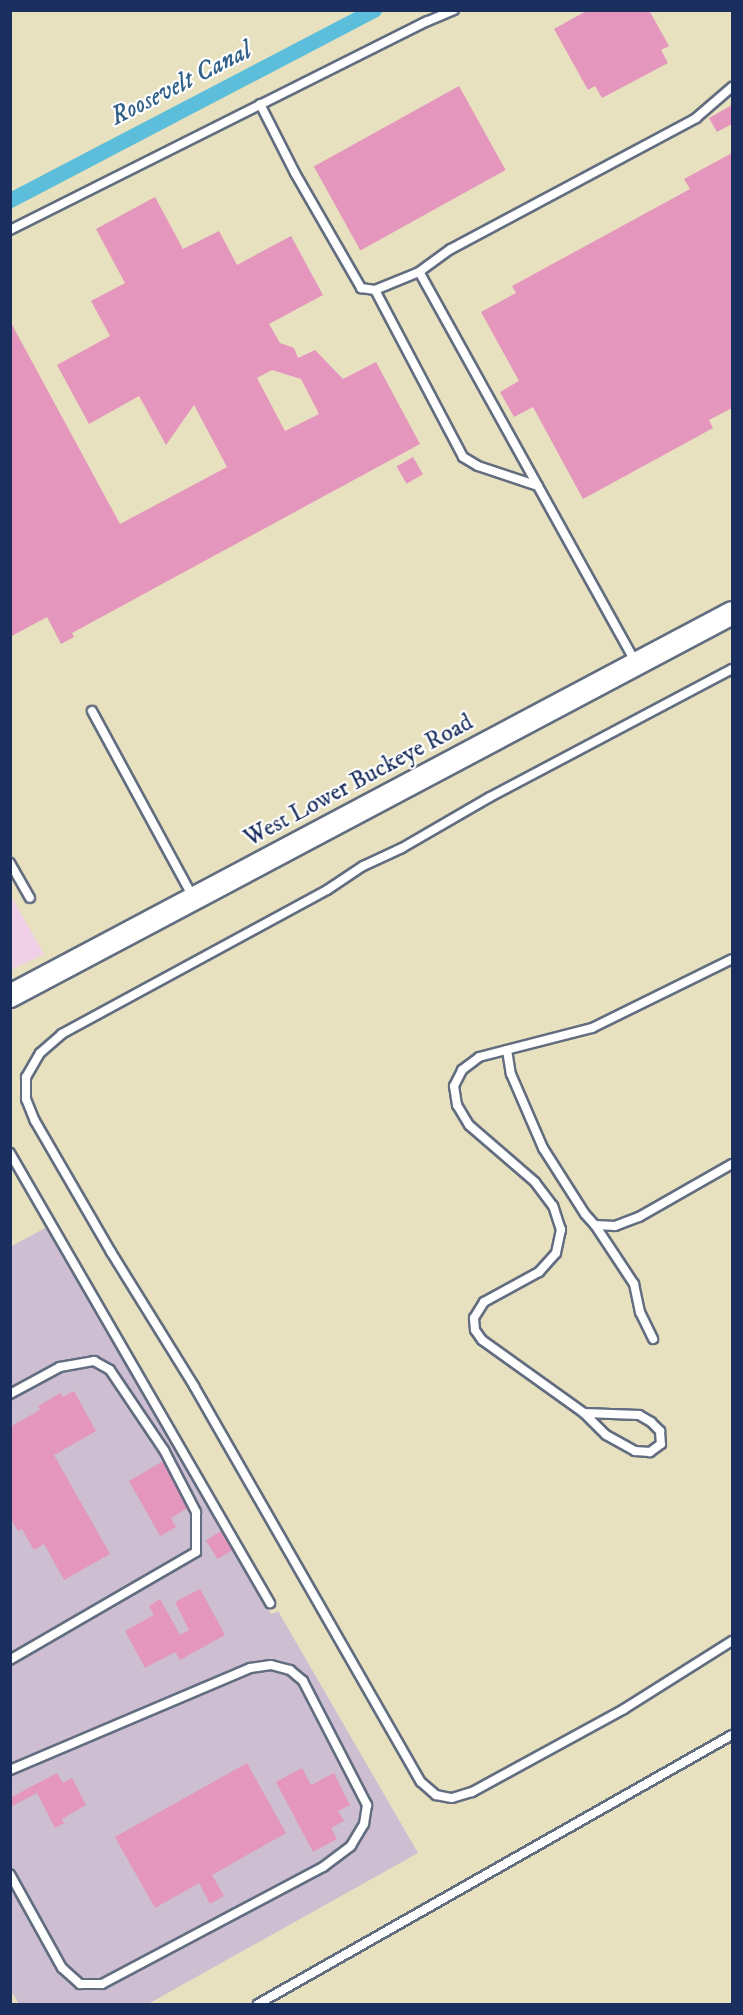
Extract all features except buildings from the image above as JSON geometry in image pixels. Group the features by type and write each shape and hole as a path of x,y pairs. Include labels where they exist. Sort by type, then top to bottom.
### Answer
{"main road":[{"name":"West Lower Buckeye Road","path":"10,996 732,613"}],"lane":[{"path":"10,230 260,104 454,10"},
{"path":"260,104 296,175 361,288 375,290 419,272 451,249 696,118 732,87"},
{"path":"419,272 637,663"},
{"path":"375,290 463,457 478,466 538,486"},
{"path":"732,669 490,797 402,848 363,866 327,890 62,1034 40,1053 26,1077 26,1099 35,1121 111,1252 194,1386 422,1782 436,1795 452,1798 472,1792 624,1709 732,1641"},
{"path":"92,711 194,899"},
{"path":"10,863 30,898"},
{"path":"584,1413 639,1415 660,1431 661,1444 650,1452 635,1451 606,1435 584,1413 482,1340 475,1330 474,1318 484,1302 539,1272 556,1253 561,1230 553,1206 535,1182 469,1125 457,1105 454,1086 462,1070 479,1057 592,1028 732,958"},
{"path":"507,1050 511,1074 543,1148 634,1284 640,1312 653,1339"},
{"path":"10,1153 270,1603"},
{"path":"595,1225 615,1226 639,1217 732,1164"},
{"path":"10,1394 60,1366 94,1361 110,1370 164,1450 196,1512 196,1552 10,1660"},
{"path":"10,1770 250,1668 271,1665 290,1670 303,1681 367,1806 364,1824 351,1846 323,1867 102,1984 80,1984 62,1968 10,1874"},
{"path":"258,2004 732,1735"}],"shaded area":[{"path":"10,894 44,954 11,970 10,970"},
{"path":"47,1227 271,1614 278,1611 418,1853 148,2004 19,2004 13,1994 11,1995 10,1247"}],"waterway":[{"name":"Roosevelt Canal","path":"10,200 374,10"}]}
